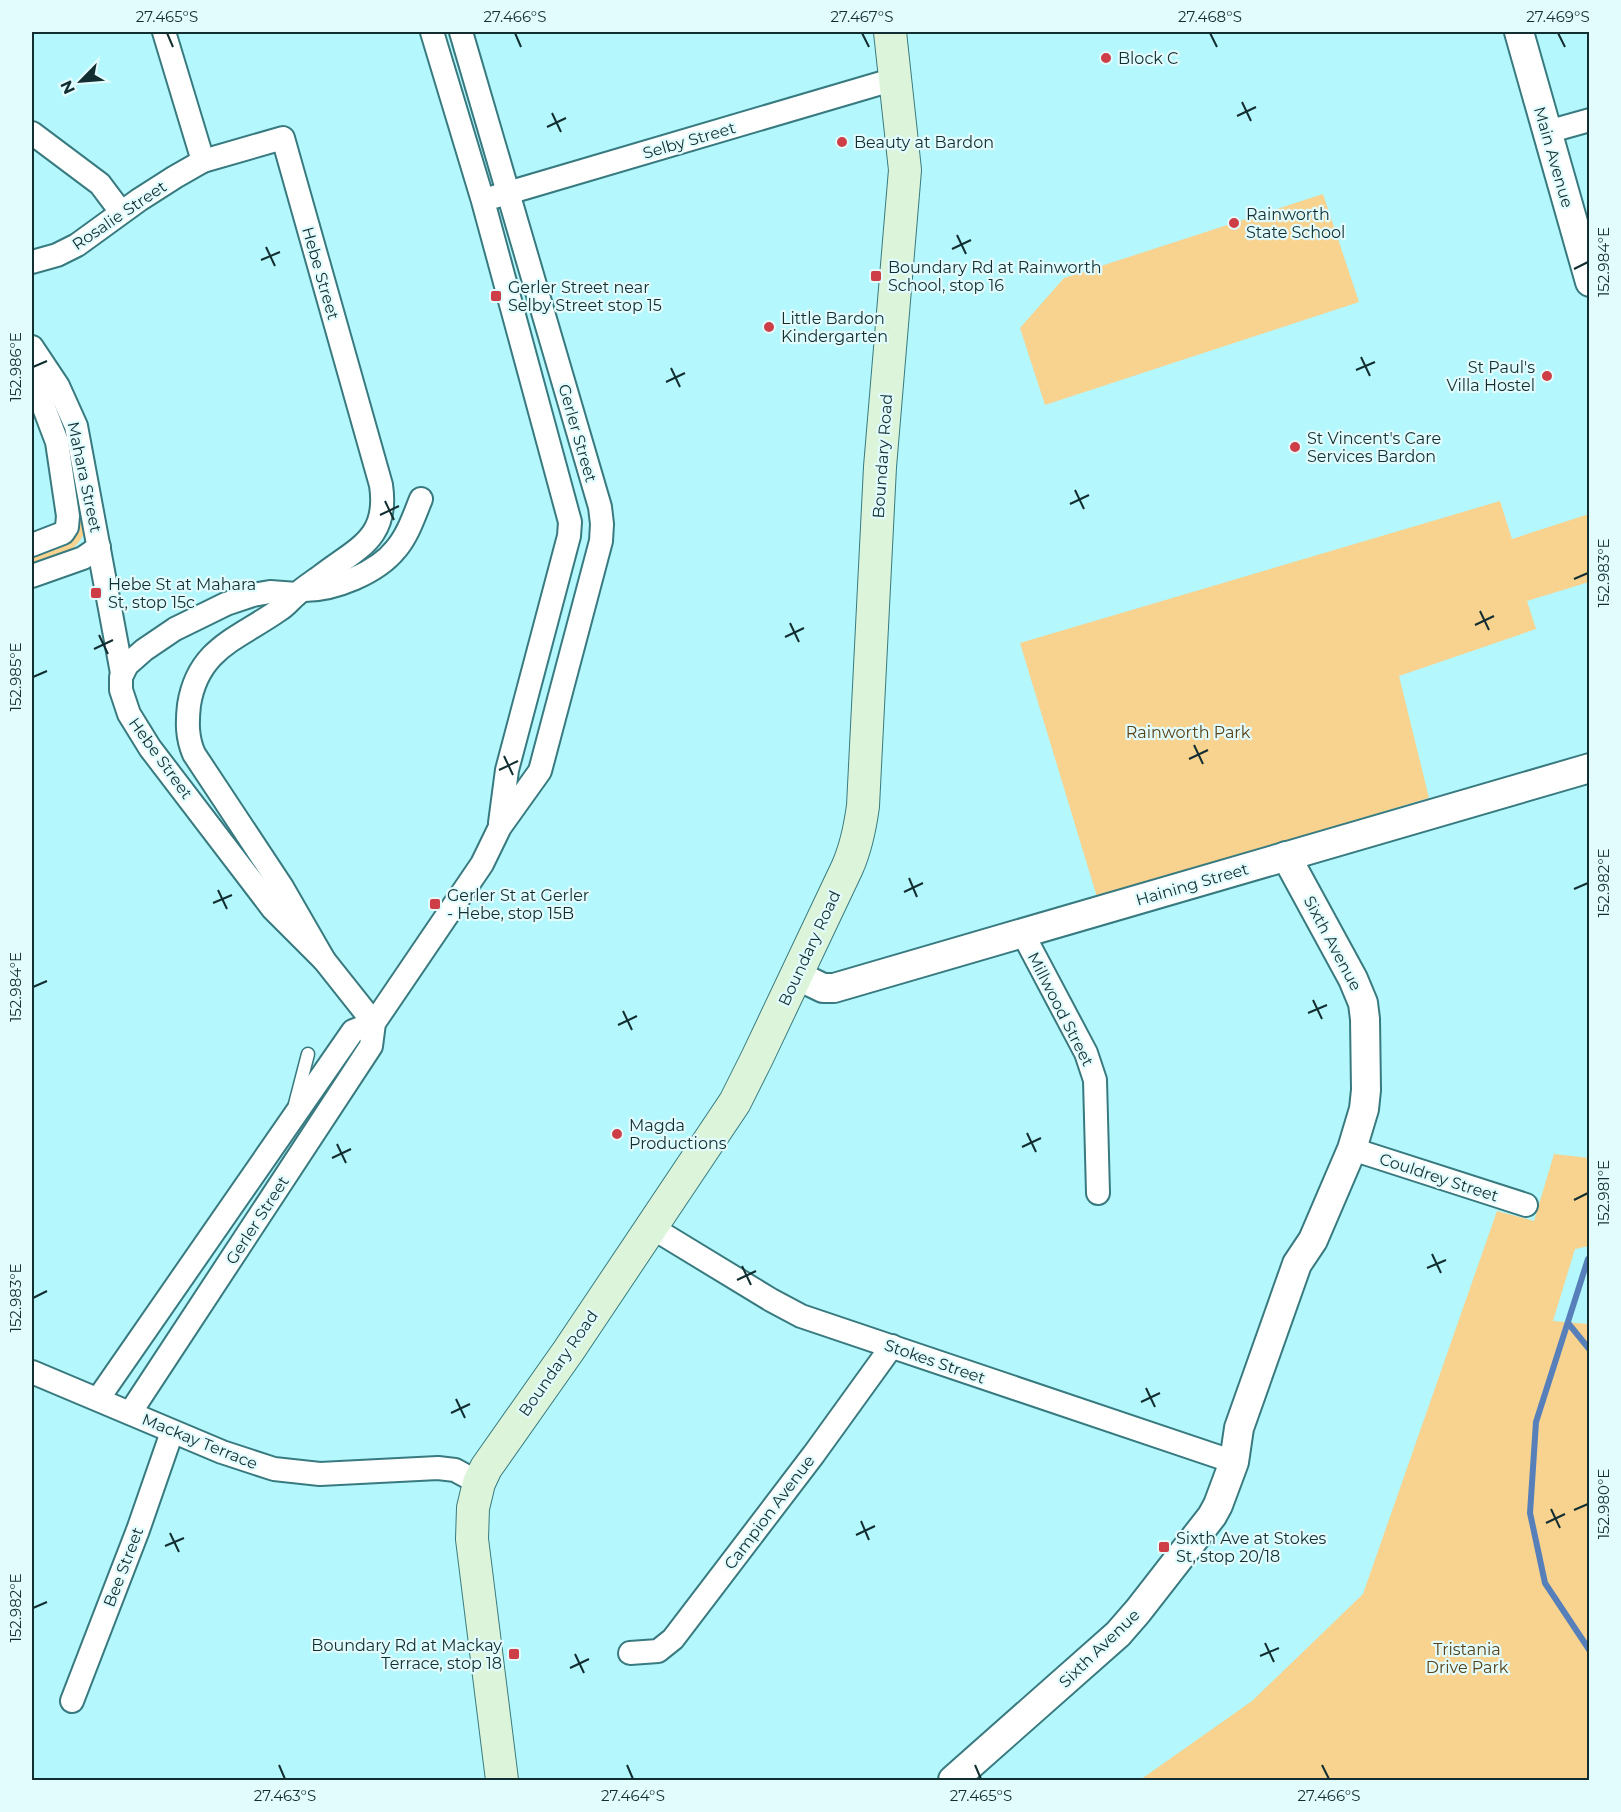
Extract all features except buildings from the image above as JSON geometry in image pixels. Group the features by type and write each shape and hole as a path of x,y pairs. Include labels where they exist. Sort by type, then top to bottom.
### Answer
{"main road":[{"name":"Boundary Road","path":"502,1780 472,1539 472,1517 479,1483 496,1453 735,1102 854,852 860,831 880,467 904,178 903,142 890,32"}],"street":[{"path":"164,32 203,161"},
{"name":"Gerler Street","path":"432,32 483,201 570,522 570,536 507,770 500,827"},
{"name":"Gerler Street","path":"130,1413 371,1046 374,1023 482,864 500,827 540,771 601,541 600,507 461,32"},
{"name":"Main Avenue","path":"1519,32 1590,282"},
{"name":"Selby Street","path":"483,201 895,79"},
{"path":"1547,132 1590,120"},
{"path":"32,133 100,184 121,212"},
{"name":"Hebe Street","path":"203,161 283,138 379,477 382,508 379,523 373,534 360,549 322,575 279,610 231,639 208,660 192,692 189,712 188,736 198,760 282,887 324,960"},
{"name":"Rosalie Street","path":"32,262 57,255 77,245 121,212 203,161"},
{"name":"Mahara Street","path":"32,347 53,377 73,418 122,673"},
{"name":"Mahara Street","path":"32,376 57,442 68,520 63,533 32,545"},
{"path":"122,673 144,650 176,629 211,611 253,595 323,589 337,585 382,563 401,542 421,499"},
{"name":"Mahara Street","path":"32,576 83,558 99,547"},
{"name":"Hebe Street","path":"122,673 120,683 122,696 143,738 273,909 324,960 374,1023"},
{"name":"Haining Street","path":"796,975 823,988 834,988 1590,768"},
{"name":"Sixth Avenue","path":"952,1780 1090,1659 1138,1611 1212,1516 1234,1462 1239,1428 1297,1264 1313,1240 1352,1149 1364,1109 1366,1090 1363,1003 1353,979 1286,856"},
{"name":"Millwood Street","path":"1023,934 1086,1053 1095,1080 1098,1192"},
{"name":"Gerler Street","path":"98,1399 353,1031 374,1023"},
{"name":"Couldrey Street","path":"1352,1149 1526,1205"},
{"name":"Stokes Street","path":"651,1227 790,1311 816,1322 1234,1462"},
{"name":"Campion Avenue","path":"630,1653 658,1651 673,1639 814,1454 892,1346"},
{"name":"Mackay Terrace","path":"32,1372 172,1432 243,1460 282,1471 320,1474 438,1468 455,1470 479,1483"},
{"name":"Bee Street","path":"72,1701 138,1530 172,1432"}],"lane":[{"name":"Gerler Street","path":"291,1120 308,1054"}],"green space":[{"path":"1323,194 1359,302 1045,405 1020,328 1064,278"},
{"path":"62,410 86,528 77,544 71,549 32,566 32,554 58,543 56,422"},
{"name":"Rainworth Park","path":"1500,501 1512,539 1589,514 1589,582 1527,601 1536,629 1399,676 1429,798 1097,897 1020,643"},
{"name":"Tristania Drive Park","path":"1554,1154 1589,1158 1589,1246 1575,1249 1553,1321 1589,1324 1589,1780 1140,1780 1252,1701 1363,1594 1497,1211 1534,1221"}],"waterway":[{"path":"1588,1259 1536,1422 1530,1513 1545,1583 1590,1651"},
{"path":"1568,1323 1590,1350"}],"place":[{"name":"Block C","path":"1106,58"},
{"name":"Beauty at Bardon","path":"842,142"},
{"name":"Rainworth State School","path":"1234,223"},
{"name":"Boundary Rd at Rainworth School, stop 16","path":"876,276"},
{"name":"Gerler Street near Selby Street stop 15","path":"496,296"},
{"name":"Little Bardon Kindergarten","path":"769,327"},
{"name":"St Paul's Villa Hostel","path":"1547,376"},
{"name":"St Vincent's Care Services Bardon","path":"1295,447"},
{"name":"Hebe St at Mahara St, stop 15c","path":"96,593"},
{"name":"Gerler St at Gerler - Hebe, stop 15B","path":"435,904"},
{"name":"Magda Productions","path":"617,1134"},
{"name":"Sixth Ave at Stokes St, stop 20/18","path":"1164,1547"},
{"name":"Boundary Rd at Mackay Terrace, stop 18","path":"514,1654"}]}
